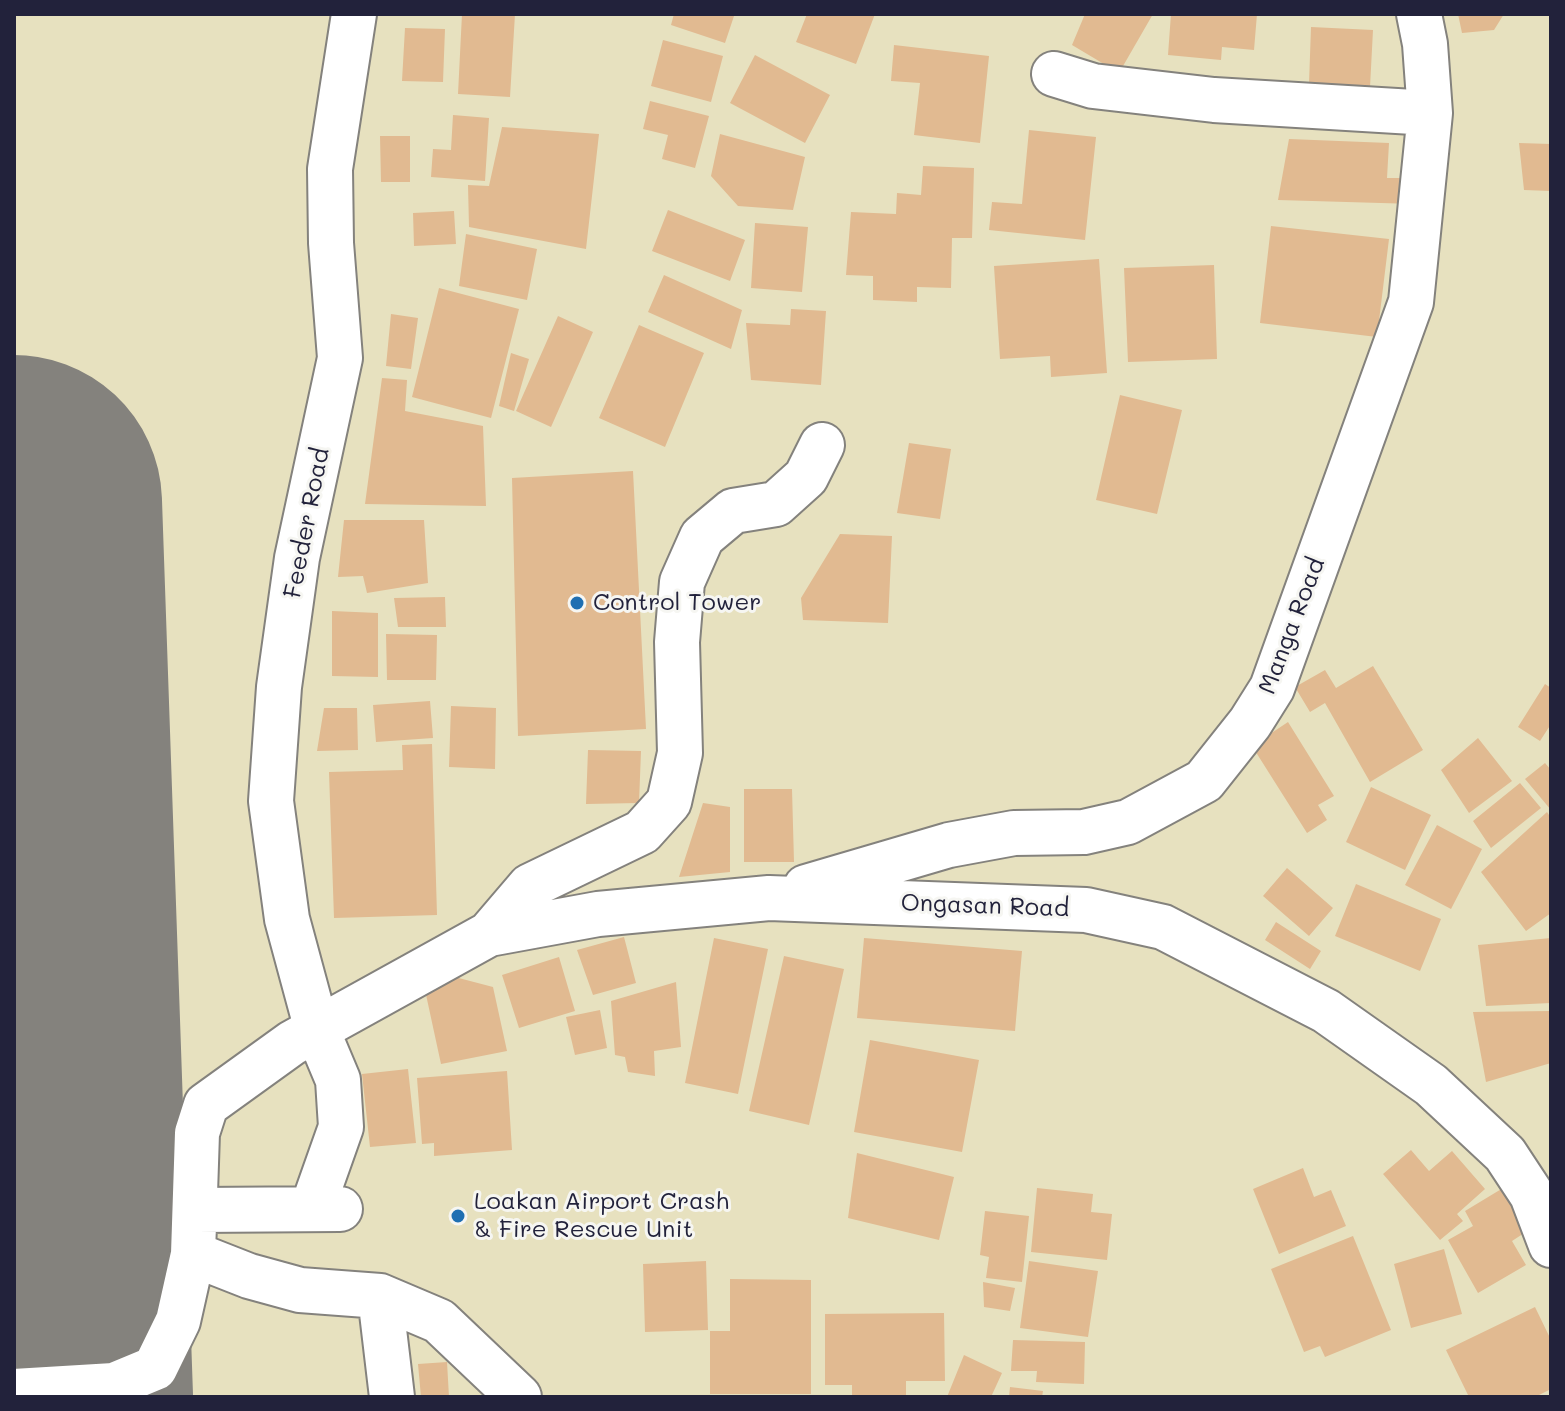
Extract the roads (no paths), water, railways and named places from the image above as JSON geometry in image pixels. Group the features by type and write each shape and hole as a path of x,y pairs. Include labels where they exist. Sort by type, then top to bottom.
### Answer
{"street":[{"name":"Feeder Road","path":"197,1210 326,1209 341,1127 338,1080 317,1030 287,919 271,801 279,687 297,558 340,358 331,243 330,169 354,14"},
{"name":"Manga Road","path":"769,898 949,845 1014,833 1084,832 1128,822 1204,781 1250,723 1272,688 1411,302 1430,113 1425,44 1419,14"},
{"path":"1054,74 1093,86 1214,100 1430,113"},
{"path":"489,934 530,886 642,832 669,802 680,753 677,642 682,582 702,537 733,511 776,504 806,477 822,445"},
{"name":"Ongasan Road","path":"14,1391 114,1385 155,1368 178,1321 193,1254 197,1210 197,1133 206,1105 292,1043 489,934 598,914 769,898 1086,910 1163,927 1326,1011 1431,1085 1505,1154 1532,1195 1551,1245"},
{"path":"193,1254 249,1276 300,1290 380,1296 439,1321 519,1397"},
{"path":"380,1296 392,1397"}],"place":[{"name":"Control Tower","path":"577,603"},
{"name":"Loakan Airport Crash & Fire Rescue Unit","path":"458,1216"}]}
